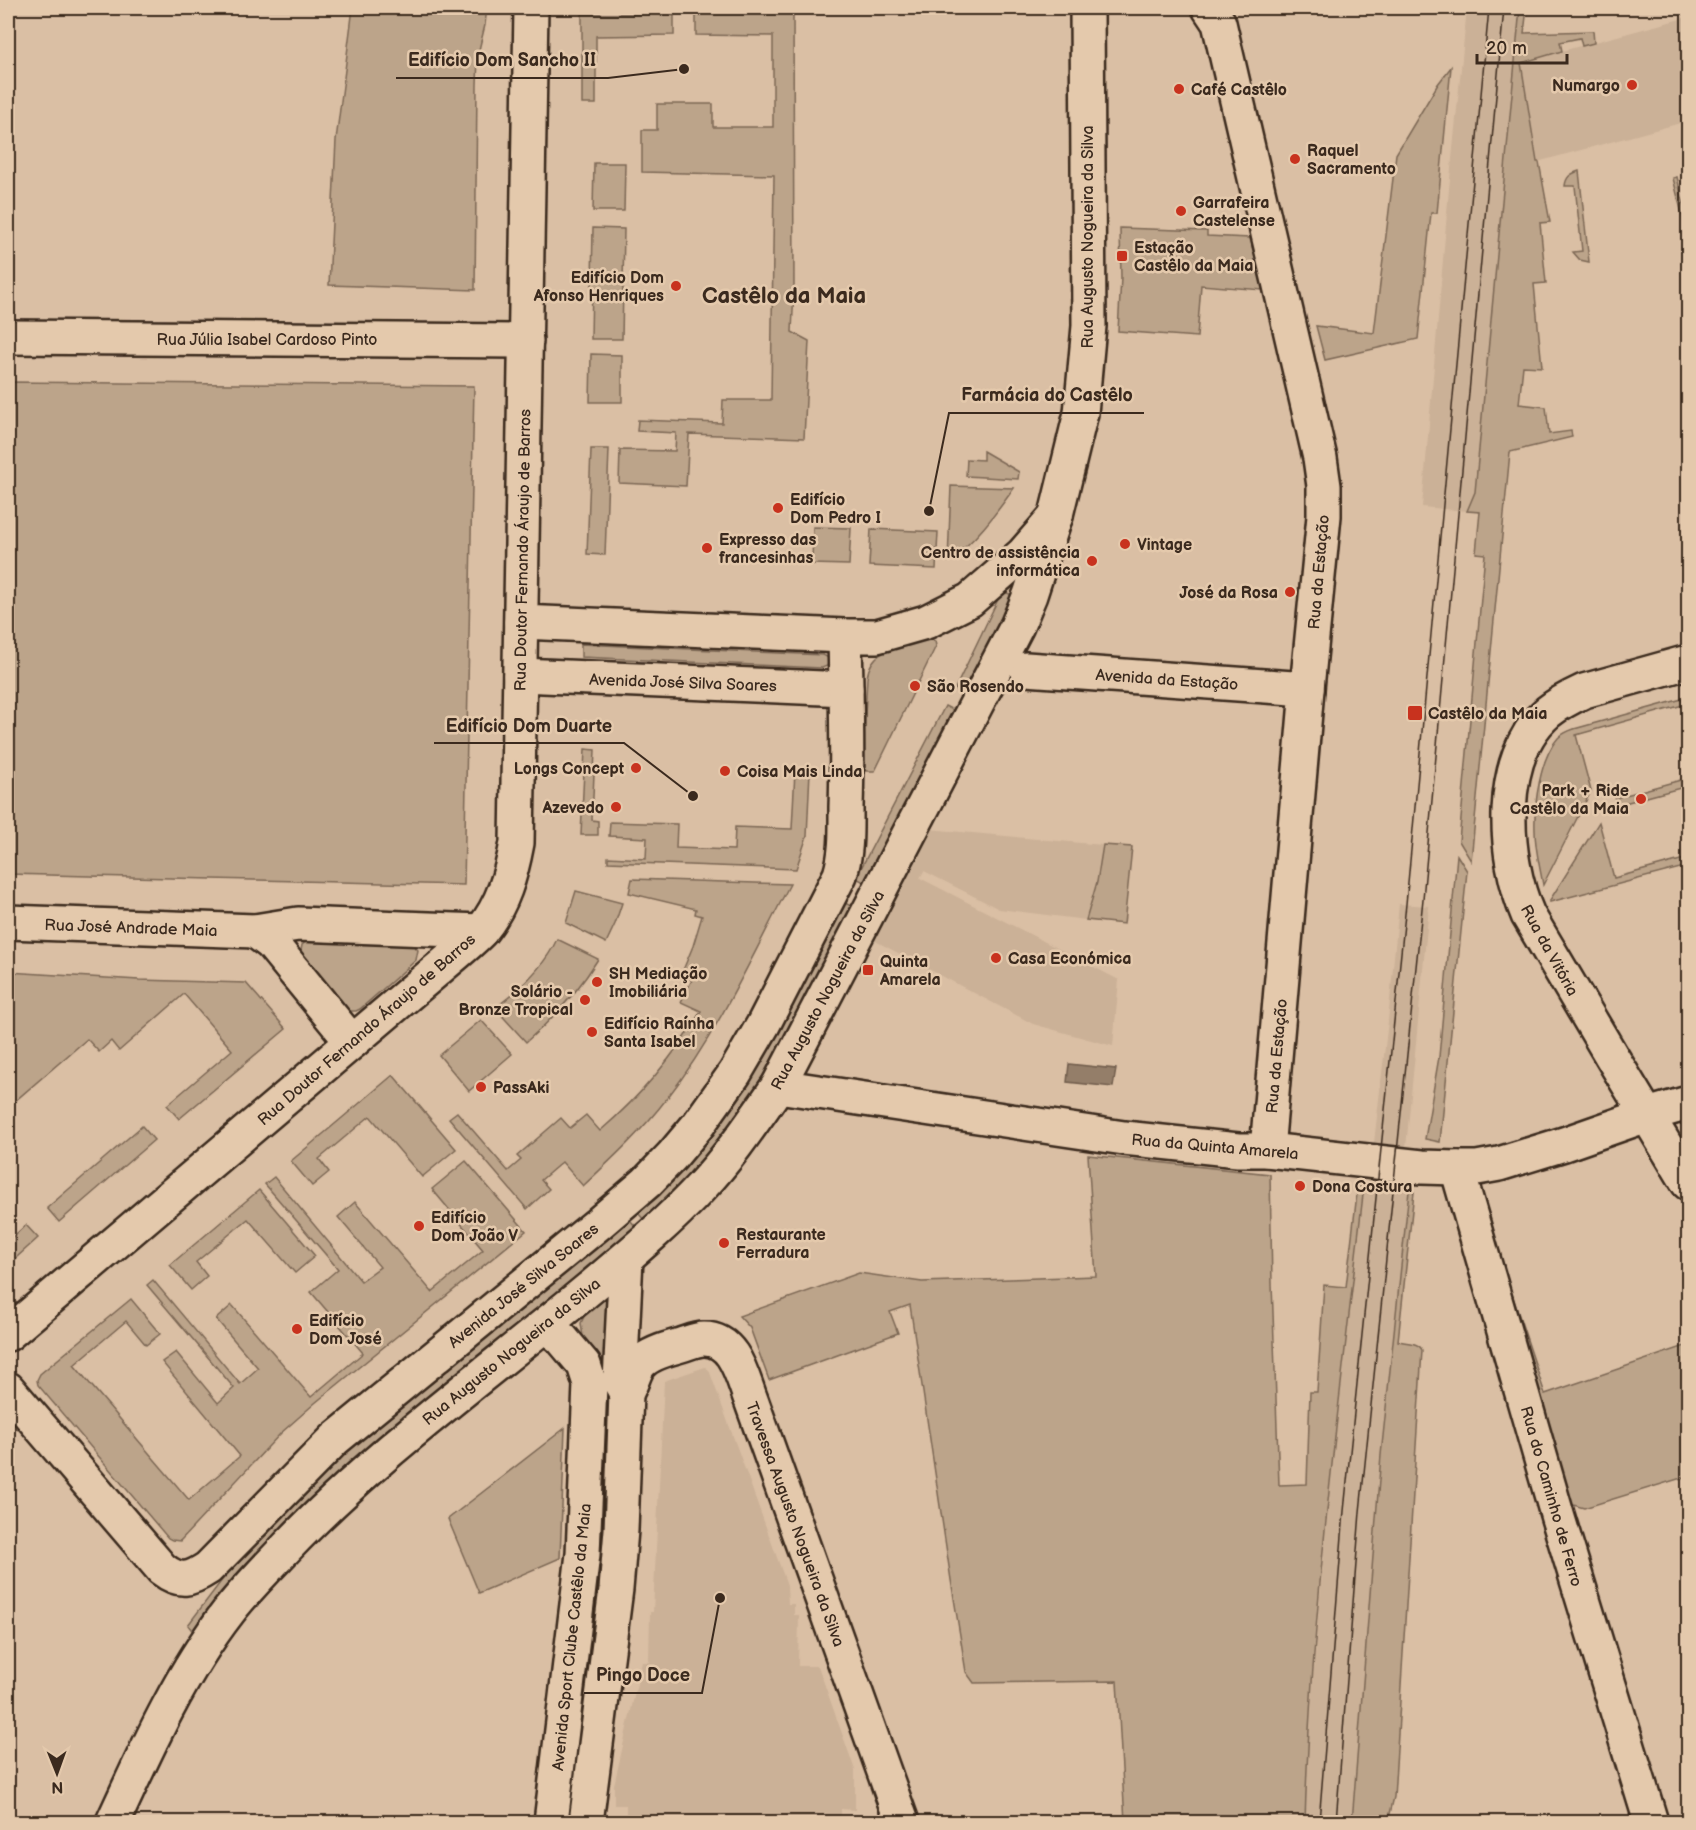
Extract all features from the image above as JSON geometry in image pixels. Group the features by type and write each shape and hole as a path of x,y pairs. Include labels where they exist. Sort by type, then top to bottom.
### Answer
{"street":[{"name":"Rua Doutor Fernando Áraujo de Barros","path":"8,1334 458,953 481,930 504,896 513,868 517,843 531,8"},
{"name":"Rua Augusto Nogueira da Silva","path":"113,1822 146,1750 192,1666 230,1609 249,1587 341,1492 626,1258 702,1187 739,1141 778,1086 1017,626 1030,595 1056,515 1081,413 1089,326 1087,8"},
{"name":"Rua da Estação","path":"1209,8 1219,22 1324,486 1324,516 1267,1150"},
{"name":"Rua Júlia Isabel Cardoso Pinto","path":"8,337 526,341"},
{"path":"521,622 878,636 926,622 970,600 1023,554 1056,515"},
{"name":"Avenida José Silva Soares","path":"8,1389 162,1569 172,1577 184,1579 197,1576 208,1568 335,1439 622,1204 672,1156 698,1125 735,1073 763,1025 840,875 845,846 845,636"},
{"name":"Rua da Vitória","path":"1689,662 1584,691 1570,697 1547,713 1531,732 1522,751 1515,773 1508,814 1511,861 1528,915 1689,1183"},
{"name":"Avenida da Estação","path":"1039,669 1307,689"},
{"name":"Avenida José Silva Soares","path":"520,675 846,689"},
{"name":"Rua José Andrade Maia","path":"8,922 255,931 298,924 481,930"},
{"path":"255,931 271,943 352,1042"},
{"name":"Rua da Quinta Amarela","path":"778,1086 1113,1136 1238,1150 1267,1150 1405,1165 1457,1168 1478,1168 1499,1164 1564,1144 1647,1114 1689,1103"},
{"name":"Rua do Caminho de Ferro","path":"1457,1168 1558,1518 1651,1822"},
{"path":"586,1822 616,1589 621,1530 626,1393 620,1382 626,1258"},
{"name":"Avenida Sport Clube Castêlo da Maia","path":"545,1325 562,1339 584,1365 590,1384 583,1554 551,1822"},
{"name":"Travessa Augusto Nogueira da Silva","path":"626,1393 632,1383 634,1372 642,1361 677,1346 704,1339 717,1342 730,1350 751,1400 902,1822"}],"shaded area":[{"path":"353,8 477,8 482,10 486,16 478,54 475,290 329,285 336,140"},
{"path":"1467,8 1520,8 1475,492 1467,511 1422,507"},
{"path":"1520,8 1527,8 1524,33 1593,31 1594,43 1582,46 1580,38 1560,42 1562,51 1521,63 1537,162 1539,162 1550,222 1540,223 1546,283 1534,284 1542,367 1523,366 1519,404 1546,407 1549,434 1571,431 1572,437 1510,452 1471,861 1459,841 1485,554 1476,553 1480,512 1467,511 1475,492"},
{"path":"793,13 794,289 792,332 809,341 804,438 689,434 686,486 619,483 620,450 675,451 676,433 637,431 638,420 722,423 723,400 771,400 774,175 642,172 642,130 657,130 657,104 713,104 713,127 773,127 773,36 696,35 696,14"},
{"path":"582,14 674,14 674,35 596,36 596,104 582,104"},
{"path":"1688,17 1688,121 1537,162 1521,62"},
{"path":"1451,67 1437,213 1431,213 1418,339 1325,360 1316,326 1374,333 1396,154 1438,84"},
{"path":"594,163 625,163 624,211 593,211"},
{"path":"1579,171 1589,262 1580,260 1573,252 1582,251 1575,186 1565,186 1569,176"},
{"path":"1677,177 1688,223 1688,238 1673,178"},
{"path":"593,228 624,229 622,339 591,339"},
{"path":"1120,228 1207,231 1207,236 1250,238 1263,290 1201,285 1197,337 1118,331 1121,278"},
{"path":"591,354 622,355 622,402 590,402"},
{"path":"8,382 474,386 464,885 8,874"},
{"path":"591,449 609,449 605,555 587,554"},
{"path":"983,451 1019,472 1018,479 966,476 967,459 983,460"},
{"path":"951,486 1014,488 976,537 948,561"},
{"path":"813,527 851,528 849,565 812,564"},
{"path":"871,529 938,532 936,569 869,566"},
{"path":"1001,593 1010,594 1010,599 964,694 955,689"},
{"path":"929,639 935,641 936,646 875,771 862,771 867,678 870,667 875,659 890,649"},
{"path":"581,644 823,655 829,661 827,666 822,668 581,657"},
{"path":"1682,699 1683,705 1576,735 1591,791 1543,885 1536,844 1536,808 1543,769 1558,738 1574,729"},
{"path":"945,706 955,711 866,883 856,878"},
{"path":"585,749 595,750 592,820 598,821 598,835 581,835"},
{"path":"795,771 810,771 807,836 796,869 608,862 608,857 646,859 647,838 609,836 610,822 677,824 676,848 734,850 735,827 792,829"},
{"path":"1688,778 1688,786 1617,805 1615,798"},
{"path":"1599,822 1614,878 1688,858 1688,866 1550,902"},
{"path":"917,828 1103,845 1097,882 1086,920 999,909 924,871 920,878 1119,980 1113,1046 1033,1024 862,934"},
{"path":"1103,845 1132,847 1124,924 1086,920 1097,882"},
{"path":"1457,855 1467,871 1440,1142 1425,1139 1439,1057"},
{"path":"632,879 790,884 703,1047 658,1109 583,1186 562,1162 541,1180 549,1189 527,1209 449,1118 457,1112 508,1171 521,1160 517,1156 561,1118 570,1128 586,1115 600,1131 630,1104 656,1075 701,1011 681,1002 692,980 681,975 702,916 695,914 696,909 629,893"},
{"path":"576,891 622,903 606,943 566,923"},
{"path":"843,902 853,907 765,1077 746,1107 701,1165 645,1221 638,1213 660,1191"},
{"path":"1399,904 1429,906 1402,1190 1409,1191 1381,1455 1352,1822 1305,1822 1306,1764 1335,1423 1364,1186 1369,1186"},
{"path":"557,939 598,959 565,1004 526,1042 495,1008 530,977 546,959"},
{"path":"307,941 412,944 418,950 416,960 360,1009 349,1011 300,956 302,945"},
{"path":"8,972 139,980 246,983 286,1029 179,1119 167,1105 232,1050 184,994 119,1051 111,1041 99,1052 87,1039 8,1107"},
{"path":"481,1020 512,1054 469,1091 439,1055"},
{"path":"1069,1064 1116,1069 1113,1087 1067,1082"},
{"path":"393,1075 456,1149 422,1177 370,1116 319,1159 329,1172 312,1186 291,1161"},
{"path":"142,1126 154,1140 59,1222 47,1208"},
{"path":"1088,1155 1270,1174 1279,1485 1307,1484 1310,1392 1317,1392 1324,1285 1346,1287 1358,1185 1364,1186 1320,1583 1313,1662 1305,1822 1125,1822 1117,1681 974,1683 966,1672 910,1305 890,1312 898,1333 769,1380 750,1328 739,1316 859,1273 922,1282 1096,1276"},
{"path":"466,1161 526,1231 281,1433 180,1541 168,1538 38,1385 37,1380 40,1374 131,1299 160,1334 146,1345 126,1321 74,1365 189,1500 240,1456 162,1362 176,1352 218,1403 234,1388 147,1285 153,1280 240,1384 258,1368 216,1319 232,1305 311,1397 363,1353 311,1292 338,1269 265,1184 274,1177 361,1281 380,1267 338,1217 355,1202 432,1292 483,1250 432,1189"},
{"path":"259,1190 315,1256 295,1273 248,1219 196,1262 207,1276 191,1290 170,1265"},
{"path":"1409,1191 1414,1192 1398,1341 1415,1344 1422,1350 1394,1797 1388,1822 1352,1822 1381,1455"},
{"path":"630,1220 637,1228 332,1480 273,1538 194,1633 188,1625 238,1559 324,1471"},
{"path":"26,1225 38,1238 8,1265 8,1241"},
{"path":"1499,1255 1545,1394 1688,1345 1688,1476 1584,1508 1566,1503"},
{"path":"617,1286 614,1392 583,1337 581,1323 586,1312"},
{"path":"705,1367 709,1370 787,1585 788,1604 794,1604 794,1615 799,1615 798,1666 818,1666 855,1770 855,1810 841,1809 841,1822 626,1822 626,1805 614,1805 614,1785 642,1662 649,1662 664,1381"},
{"path":"603,1405 613,1406 607,1528 586,1717 578,1716"},
{"path":"565,1428 560,1558 479,1593 448,1519"},
{"path":"576,1731 584,1732 572,1822 565,1822"}],"tram line":[{"path":"1319,1822 1344,1511 1406,904 1489,8"},
{"path":"1336,1822 1360,1512 1423,899 1504,8"}],"place":[{"name":"Edifício Dom Sancho II","path":"684,69"},
{"name":"Numargo","path":"1632,85"},
{"name":"Café Castêlo","path":"1179,89"},
{"name":"Raquel Sacramento","path":"1295,159"},
{"name":"Garrafeira Castelense","path":"1181,211"},
{"name":"Estação Castêlo da Maia","path":"1122,256"},
{"name":"Edifício Dom Afonso Henriques","path":"676,286"},
{"name":"Edifício Dom Pedro I","path":"778,508"},
{"name":"Farmácia do Castêlo","path":"929,511"},
{"name":"Vintage","path":"1125,544"},
{"name":"Expresso das francesinhas","path":"707,548"},
{"name":"Centro de assistência informática","path":"1092,561"},
{"name":"José da Rosa","path":"1290,592"},
{"name":"São Rosendo","path":"915,686"},
{"name":"Castêlo da Maia","path":"1415,713"},
{"name":"Longs Concept","path":"636,768"},
{"name":"Coisa Mais Linda","path":"725,771"},
{"name":"Edifício Dom Duarte","path":"693,796"},
{"name":"Park + Ride Castêlo da Maia","path":"1641,799"},
{"name":"Azevedo","path":"616,807"},
{"name":"Casa Económica","path":"996,958"},
{"name":"Quinta Amarela","path":"868,970"},
{"name":"SH Mediação Imobiliária","path":"597,982"},
{"name":"Solário - Bronze Tropical","path":"585,1000"},
{"name":"Edifício Raínha Santa Isabel","path":"592,1032"},
{"name":"PassAki","path":"481,1087"},
{"name":"Dona Costura","path":"1300,1186"},
{"name":"Edifício Dom João V","path":"419,1226"},
{"name":"Restaurante Ferradura","path":"724,1243"},
{"name":"Edifício Dom José","path":"297,1329"},
{"name":"Pingo Doce","path":"720,1598"}],"district":[{"name":"Castêlo da Maia","path":"784,295"}]}
